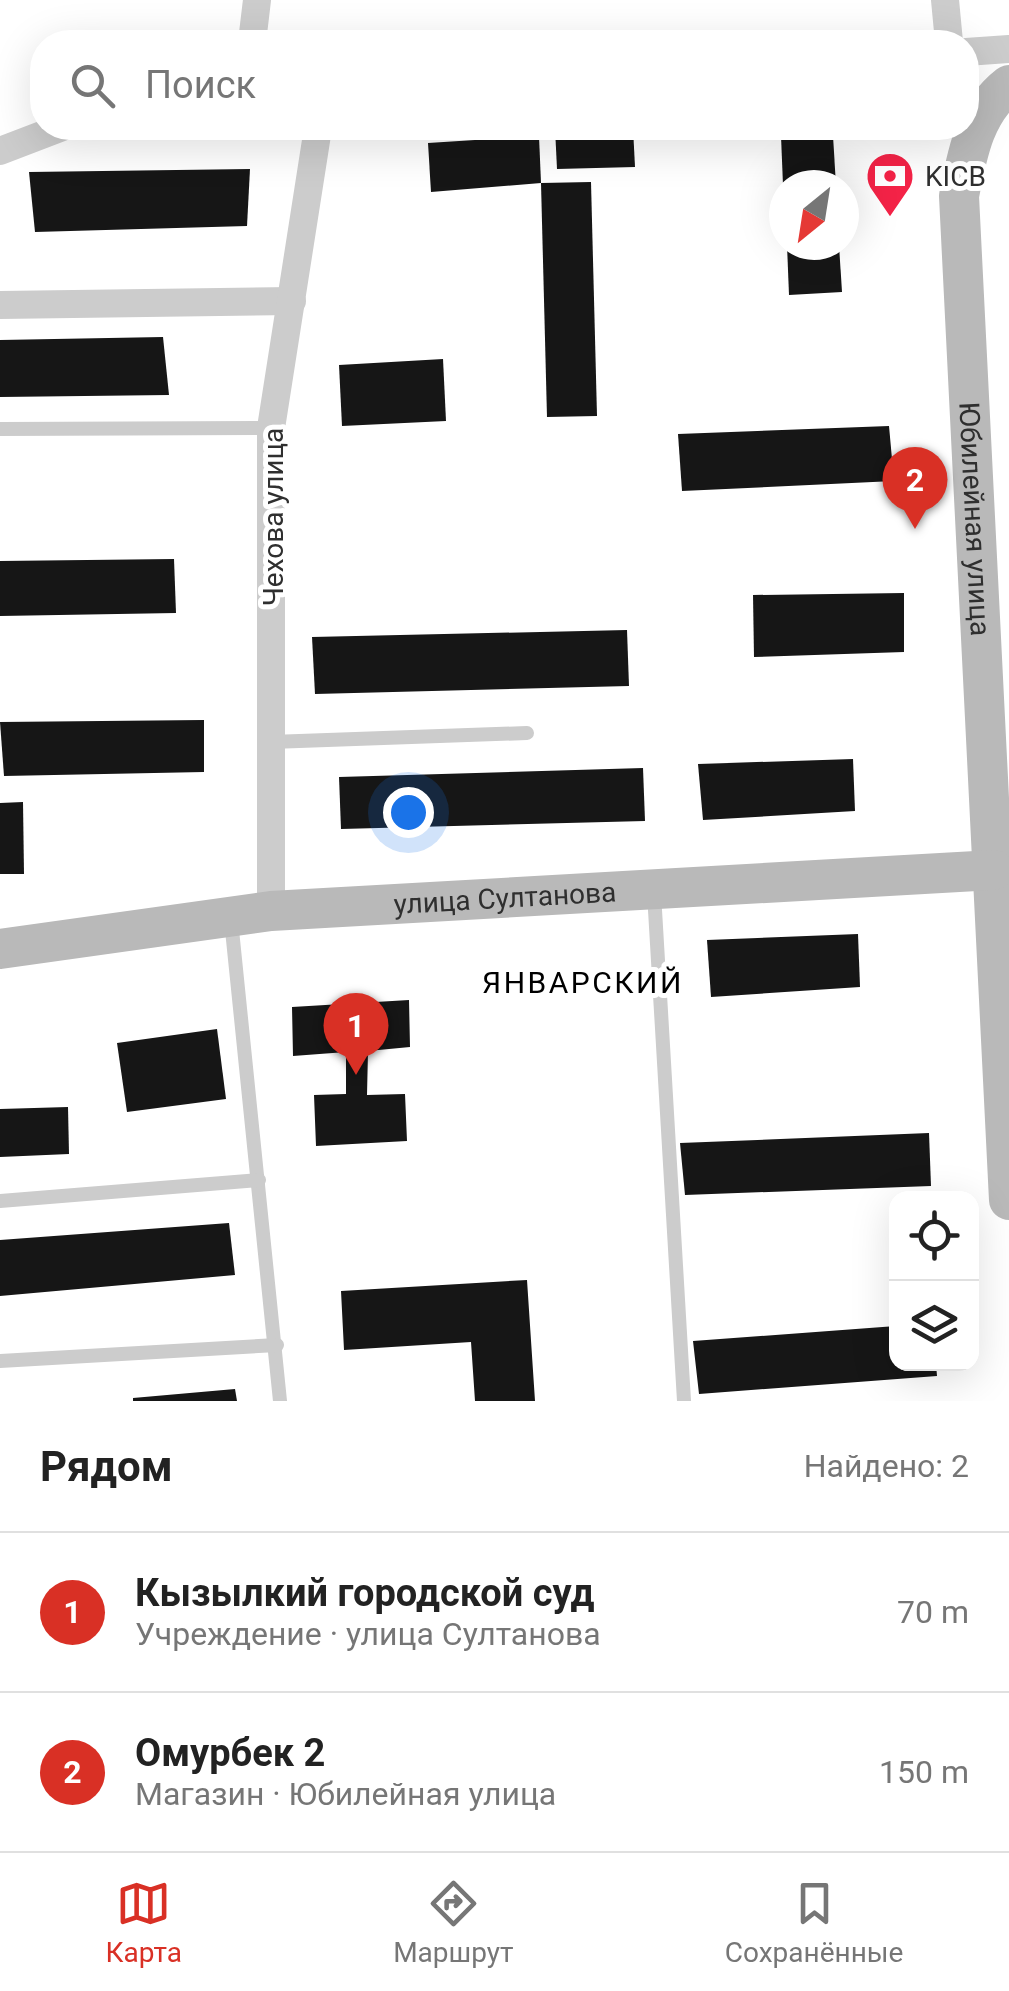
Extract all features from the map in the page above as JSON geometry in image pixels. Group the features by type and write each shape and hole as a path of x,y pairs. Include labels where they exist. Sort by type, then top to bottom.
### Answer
{"main road":[{"name":"Юбилейная улица","path":"979,121 985,108 1009,85"},
{"name":"Юбилейная улица","path":"973,140 959,196 1002,870 1009,1200"},
{"name":"улица Султанова","path":"0,949 271,911 1002,870"}],"street":[{"path":"253,30 257,0"},
{"path":"945,0 948,30"},
{"path":"979,51 1009,49"},
{"path":"0,151 30,140"},
{"name":"Чехова улица","path":"271,911 271,428 316,140"},
{"path":"955,140 959,196"},
{"path":"0,305 292,300"}],"lane":[{"path":"0,428 271,428"},
{"path":"271,742 527,733"},
{"path":"654,889 684,1401"},
{"path":"230,915 280,1401"},
{"path":"0,1202 259,1180"},
{"path":"0,1361 277,1345"}],"building":[{"path":"539,140 541,183 431,192 428,143"},
{"path":"556,140 634,140 635,167 557,169"},
{"path":"781,140 833,140 835,170 782,170"},
{"path":"250,169 247,226 35,232 29,172"},
{"path":"591,182 597,416 547,417 541,183"},
{"path":"788,260 840,260 842,292 789,295"},
{"path":"163,337 169,395 0,397 0,340"},
{"path":"443,359 446,421 342,426 339,365"},
{"path":"889,426 894,481 682,491 678,434"},
{"path":"174,559 176,613 0,616 0,561"},
{"path":"904,593 904,652 754,657 753,595"},
{"path":"627,630 629,686 315,694 312,637"},
{"path":"204,720 204,772 4,776 0,722"},
{"path":"853,759 855,811 703,820 698,764"},
{"path":"643,768 645,821 341,829 339,777"},
{"path":"23,802 24,874 0,874 0,803"},
{"path":"858,934 860,987 711,997 707,940"},
{"path":"409,1000 410,1047 368,1051 367,1095 405,1094 407,1141 316,1146 314,1095 346,1094 346,1052 293,1056 292,1007"},
{"path":"217,1029 226,1099 127,1112 117,1043"},
{"path":"68,1107 69,1154 0,1157 0,1109"},
{"path":"929,1133 931,1186 685,1195 680,1143"},
{"path":"229,1223 235,1275 0,1296 0,1240"},
{"path":"527,1280 535,1401 475,1401 471,1342 344,1350 341,1291"},
{"path":"889,1327 889,1371 937,1371 937,1376 699,1394 693,1341"},
{"path":"235,1389 237,1401 133,1401 133,1398"}],"place":[{"name":"KICB","path":"890,218"},
{"name":"Омурбек 2","path":"915,529"},
{"name":"Кызылкий городской суд","path":"356,1075"}],"district":[{"name":"ЯНВАРСКИЙ","path":"583,983"}]}
